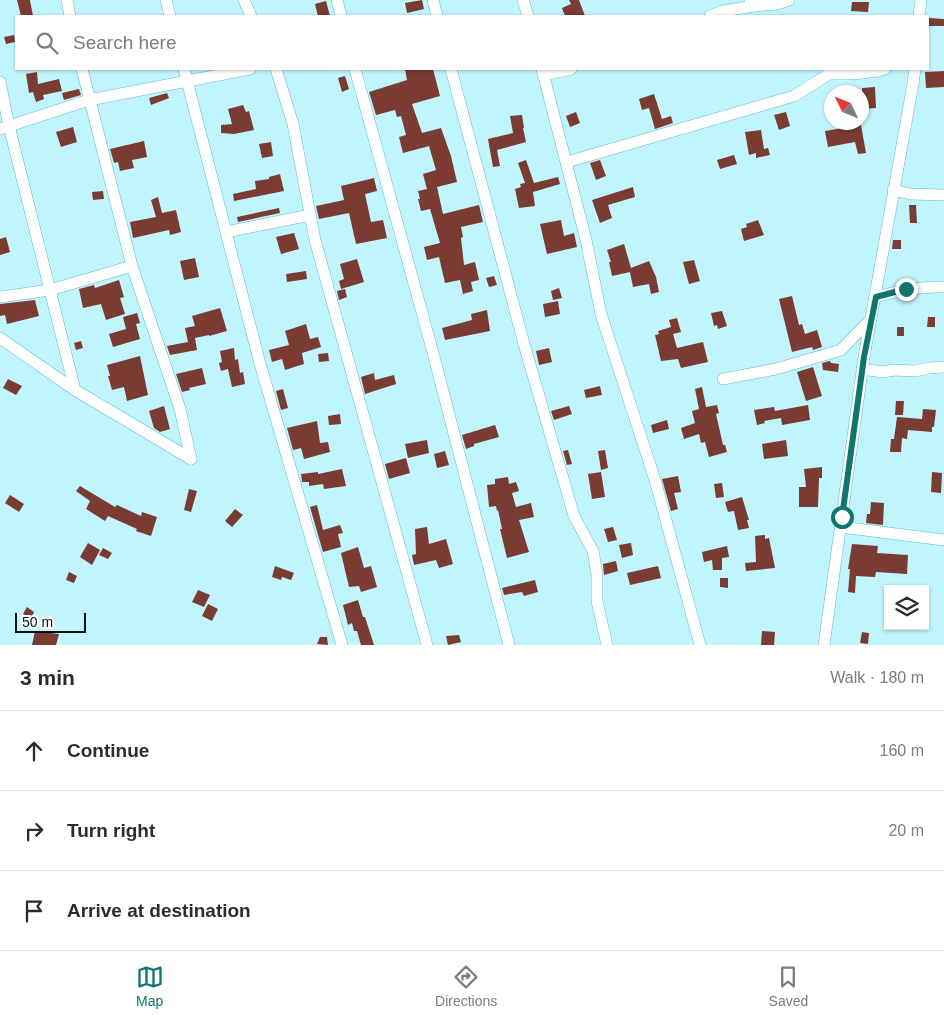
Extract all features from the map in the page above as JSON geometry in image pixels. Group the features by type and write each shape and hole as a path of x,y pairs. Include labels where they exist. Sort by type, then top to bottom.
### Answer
{"street":[{"path":"67,0 70,15"},
{"path":"166,0 170,15"},
{"path":"245,0 251,15"},
{"path":"337,0 341,15"},
{"path":"433,0 437,15"},
{"path":"524,0 528,15"},
{"path":"713,15 752,3 777,4 789,0"},
{"path":"919,15 921,0"},
{"path":"0,338 75,390 191,459 180,409 132,266 82,70"},
{"path":"184,70 259,360 342,645"},
{"path":"4,128 89,100 245,70"},
{"path":"276,70 293,124 315,240 427,645"},
{"path":"355,70 428,336 509,645"},
{"path":"451,70 524,344 574,516 593,551 597,601 607,645"},
{"path":"562,70 543,72 586,240 601,314 655,480 700,645"},
{"path":"567,162 794,96 829,74 853,74 882,70"},
{"path":"824,645 862,369 915,70"},
{"path":"0,82 4,128 50,290 75,390"},
{"path":"893,190 910,194 944,195"},
{"path":"226,232 310,215"},
{"path":"0,297 50,290 132,266"},
{"path":"876,297 906,289 929,286 944,287"},
{"path":"723,379 776,369 841,350 871,319"},
{"path":"862,369 883,372 915,371 944,367"},
{"path":"841,527 944,540"}],"building":[{"path":"17,0 30,0 33,15 21,15"},
{"path":"422,0 424,9 407,13 405,3"},
{"path":"569,0 579,0 585,15 565,15 562,8 571,4"},
{"path":"326,1 330,15 318,15 315,4"},
{"path":"852,2 869,2 868,12 851,11"},
{"path":"929,18 944,19 944,26 929,26"},
{"path":"14,35 15,42 6,44 4,37"},
{"path":"405,70 433,70 440,96 412,104 422,133 441,128 451,156 457,182 437,187 443,214 479,205 483,222 461,227 464,265 475,262 479,280 471,282 473,291 463,294 460,280 445,283 439,257 427,260 424,247 440,243 430,209 421,211 418,199 420,199 418,191 427,189 423,174 436,170 429,146 403,153 399,137 406,135 401,116 397,117 395,110 376,115 369,92 407,80"},
{"path":"944,71 944,87 926,88 925,72"},
{"path":"37,72 38,84 59,79 62,91 43,95 44,99 36,102 33,92 29,93 26,74"},
{"path":"345,76 349,89 342,92 338,78"},
{"path":"869,87 875,87 876,108 869,108"},
{"path":"79,89 81,95 64,100 62,93"},
{"path":"167,93 169,98 151,105 149,98"},
{"path":"654,94 662,119 671,116 673,123 655,129 649,108 642,110 639,99"},
{"path":"243,105 246,112 249,111 254,130 234,134 221,133 221,125 232,124 228,109"},
{"path":"576,112 580,123 570,127 566,116"},
{"path":"786,112 790,126 779,130 774,115"},
{"path":"522,115 526,142 497,150 500,166 493,167 488,139 513,133 510,116"},
{"path":"73,127 77,142 61,147 56,132"},
{"path":"761,130 764,149 768,148 770,155 756,158 756,153 749,155 745,132"},
{"path":"862,130 866,153 858,154 855,142 828,147 825,131"},
{"path":"144,141 147,157 132,160 134,168 120,171 118,162 114,163 110,149"},
{"path":"271,142 273,156 262,158 259,144"},
{"path":"734,155 737,164 720,169 717,160"},
{"path":"526,160 534,183 558,177 560,184 533,192 535,206 519,208 515,189 521,187 520,184 525,183 518,163"},
{"path":"600,160 606,176 596,180 590,163"},
{"path":"280,174 284,191 234,201 233,194 256,189 255,181 269,179 269,177"},
{"path":"374,178 377,191 365,194 371,222 383,220 387,238 356,244 349,213 319,219 316,206 344,200 341,186"},
{"path":"633,187 635,197 608,205 612,218 600,223 592,200"},
{"path":"103,191 104,199 93,200 92,192"},
{"path":"158,197 162,213 176,210 181,232 170,235 169,230 133,238 130,222 156,217 151,200"},
{"path":"909,205 916,205 917,223 910,223"},
{"path":"279,208 280,213 238,222 237,217"},
{"path":"561,220 564,236 574,233 577,247 547,254 540,224"},
{"path":"758,220 764,235 744,241 741,229 747,227 746,224"},
{"path":"294,233 299,249 281,254 276,237"},
{"path":"6,237 10,252 0,255 0,239"},
{"path":"893,240 901,240 901,249 892,249"},
{"path":"624,244 631,268 649,261 656,277 659,292 651,294 649,284 633,287 630,272 612,276 609,262 611,262 607,250"},
{"path":"195,258 199,277 184,280 180,261"},
{"path":"357,259 364,282 341,289 339,281 344,279 340,264"},
{"path":"694,260 700,281 689,284 683,262"},
{"path":"306,271 307,279 287,282 286,274"},
{"path":"494,276 497,285 489,287 486,278"},
{"path":"119,280 124,297 120,298 125,314 106,320 101,304 83,308 79,289 94,285 95,288"},
{"path":"559,288 562,298 553,300 551,291"},
{"path":"345,289 347,297 339,300 337,291"},
{"path":"792,296 799,325 802,324 805,334 817,330 822,347 813,350 812,347 792,352 779,299"},
{"path":"35,300 39,316 7,324 5,315 0,316 0,304"},
{"path":"558,301 560,314 545,317 543,304"},
{"path":"220,308 227,331 195,338 197,350 170,355 167,346 188,342 185,328 195,326 192,316"},
{"path":"487,310 490,331 445,340 442,328 472,320 471,314"},
{"path":"722,311 727,326 718,329 717,325 714,326 711,313"},
{"path":"137,313 140,323 136,324 140,339 113,347 109,334 126,329 123,317"},
{"path":"928,317 935,317 935,327 927,327"},
{"path":"677,318 681,332 673,334 677,348 703,342 708,362 681,368 678,359 661,361 655,335 659,334 658,331 671,327 669,320"},
{"path":"306,324 310,339 318,337 321,347 302,353 304,364 285,370 282,359 272,362 269,350 289,345 285,331"},
{"path":"897,327 904,327 904,336 897,336"},
{"path":"81,341 83,348 76,350 74,343"},
{"path":"234,348 235,360 238,359 240,373 243,372 245,384 232,387 228,369 221,371 219,363 222,362 220,351"},
{"path":"549,348 552,362 539,365 536,351"},
{"path":"328,353 329,361 319,362 318,354"},
{"path":"140,356 148,395 127,401 124,387 112,390 107,365"},
{"path":"830,361 831,363 839,364 838,372 823,370 822,363"},
{"path":"813,367 822,396 806,401 797,372"},
{"path":"202,368 206,384 189,388 190,390 182,392 176,374"},
{"path":"374,373 375,380 394,375 396,384 365,394 361,377"},
{"path":"8,379 22,386 16,395 3,388"},
{"path":"600,386 602,395 586,398 584,390"},
{"path":"702,387 706,407 717,405 719,413 716,414 723,445 725,445 727,452 709,457 705,442 701,443 699,434 684,439 681,428 695,423 692,411 699,409 695,389"},
{"path":"283,389 288,408 281,410 276,391"},
{"path":"896,401 904,401 903,415 895,415"},
{"path":"808,405 810,420 782,425 781,418 764,421 765,423 757,425 754,410 774,407 775,411"},
{"path":"164,406 170,429 160,432 154,428 149,411"},
{"path":"569,406 572,414 554,420 551,411"},
{"path":"923,409 936,410 932,432 908,430 907,439 902,438 901,452 890,452 891,439 894,439 897,417 922,419"},
{"path":"340,414 341,424 329,425 328,416"},
{"path":"667,420 669,429 653,433 651,425"},
{"path":"317,421 320,443 328,442 330,452 304,459 301,448 293,450 287,428"},
{"path":"495,425 499,437 474,444 474,446 466,449 462,435"},
{"path":"427,440 429,453 408,458 405,444"},
{"path":"786,440 788,456 764,459 762,444"},
{"path":"568,450 572,464 567,465 563,451"},
{"path":"605,450 608,468 601,470 598,451"},
{"path":"445,451 449,465 437,468 434,454"},
{"path":"406,458 410,473 389,479 385,464"},
{"path":"822,467 822,478 819,478 818,507 799,507 799,487 806,487 804,469"},
{"path":"342,469 346,486 324,489 323,484 309,486 309,482 302,482 301,474 318,472 318,474"},
{"path":"601,472 605,497 592,499 588,474"},
{"path":"932,472 942,473 941,493 931,492"},
{"path":"678,476 681,492 674,493 678,509 671,511 662,479"},
{"path":"508,477 509,484 516,482 519,491 512,493 516,507 531,503 534,517 519,520 529,552 507,558 500,529 502,529 498,510 496,506 489,507 487,485 495,484 495,479"},
{"path":"722,483 724,497 716,498 714,484"},
{"path":"80,486 115,507 117,505 141,516 142,512 157,517 151,536 136,531 137,529 108,516 105,521 86,509 90,501 76,491"},
{"path":"189,489 197,491 191,512 184,510"},
{"path":"10,495 24,504 19,512 5,503"},
{"path":"742,497 749,520 747,520 749,528 738,530 734,511 728,512 725,502"},
{"path":"871,502 884,503 883,525 866,523 867,514 870,514"},
{"path":"317,505 323,530 340,525 343,533 338,534 341,547 323,552 310,507"},
{"path":"235,509 243,515 232,527 225,521"},
{"path":"427,527 429,544 446,539 453,564 439,568 436,560 414,565 412,555 416,554 415,529"},
{"path":"613,527 617,540 608,542 604,529"},
{"path":"765,535 765,539 769,538 775,568 746,571 745,563 756,562 755,536"},
{"path":"88,543 100,550 92,565 80,557"},
{"path":"631,543 633,555 622,558 619,545"},
{"path":"852,544 878,546 877,553 908,555 907,574 876,572 875,577 856,576 855,593 848,592 850,569 848,569"},
{"path":"727,546 729,557 722,558 722,570 713,570 712,560 704,562 702,552"},
{"path":"358,547 364,568 371,566 377,587 361,592 359,586 349,587 341,553"},
{"path":"103,548 112,553 108,559 99,555"},
{"path":"616,561 618,571 604,575 603,564"},
{"path":"275,566 294,573 291,580 282,577 281,580 272,577"},
{"path":"658,566 661,578 630,585 627,573"},
{"path":"69,572 77,576 74,583 66,580"},
{"path":"720,578 728,578 728,588 720,587"},
{"path":"535,580 538,592 524,596 522,592 504,595 502,588"},
{"path":"198,590 210,595 204,607 192,602"},
{"path":"358,600 374,645 361,645 357,631 354,631 352,623 348,625 343,605"},
{"path":"208,604 218,609 212,621 202,616"},
{"path":"27,607 34,612 31,618 23,614"},
{"path":"35,631 59,634 56,645 32,645"},
{"path":"762,631 775,632 774,645 761,645"},
{"path":"862,632 869,633 868,644 860,643"},
{"path":"459,635 461,642 448,645 446,636"},
{"path":"320,637 327,637 328,645 317,644"}],"route":[{"path":"842,517 864,357 876,297 906,289"}]}
